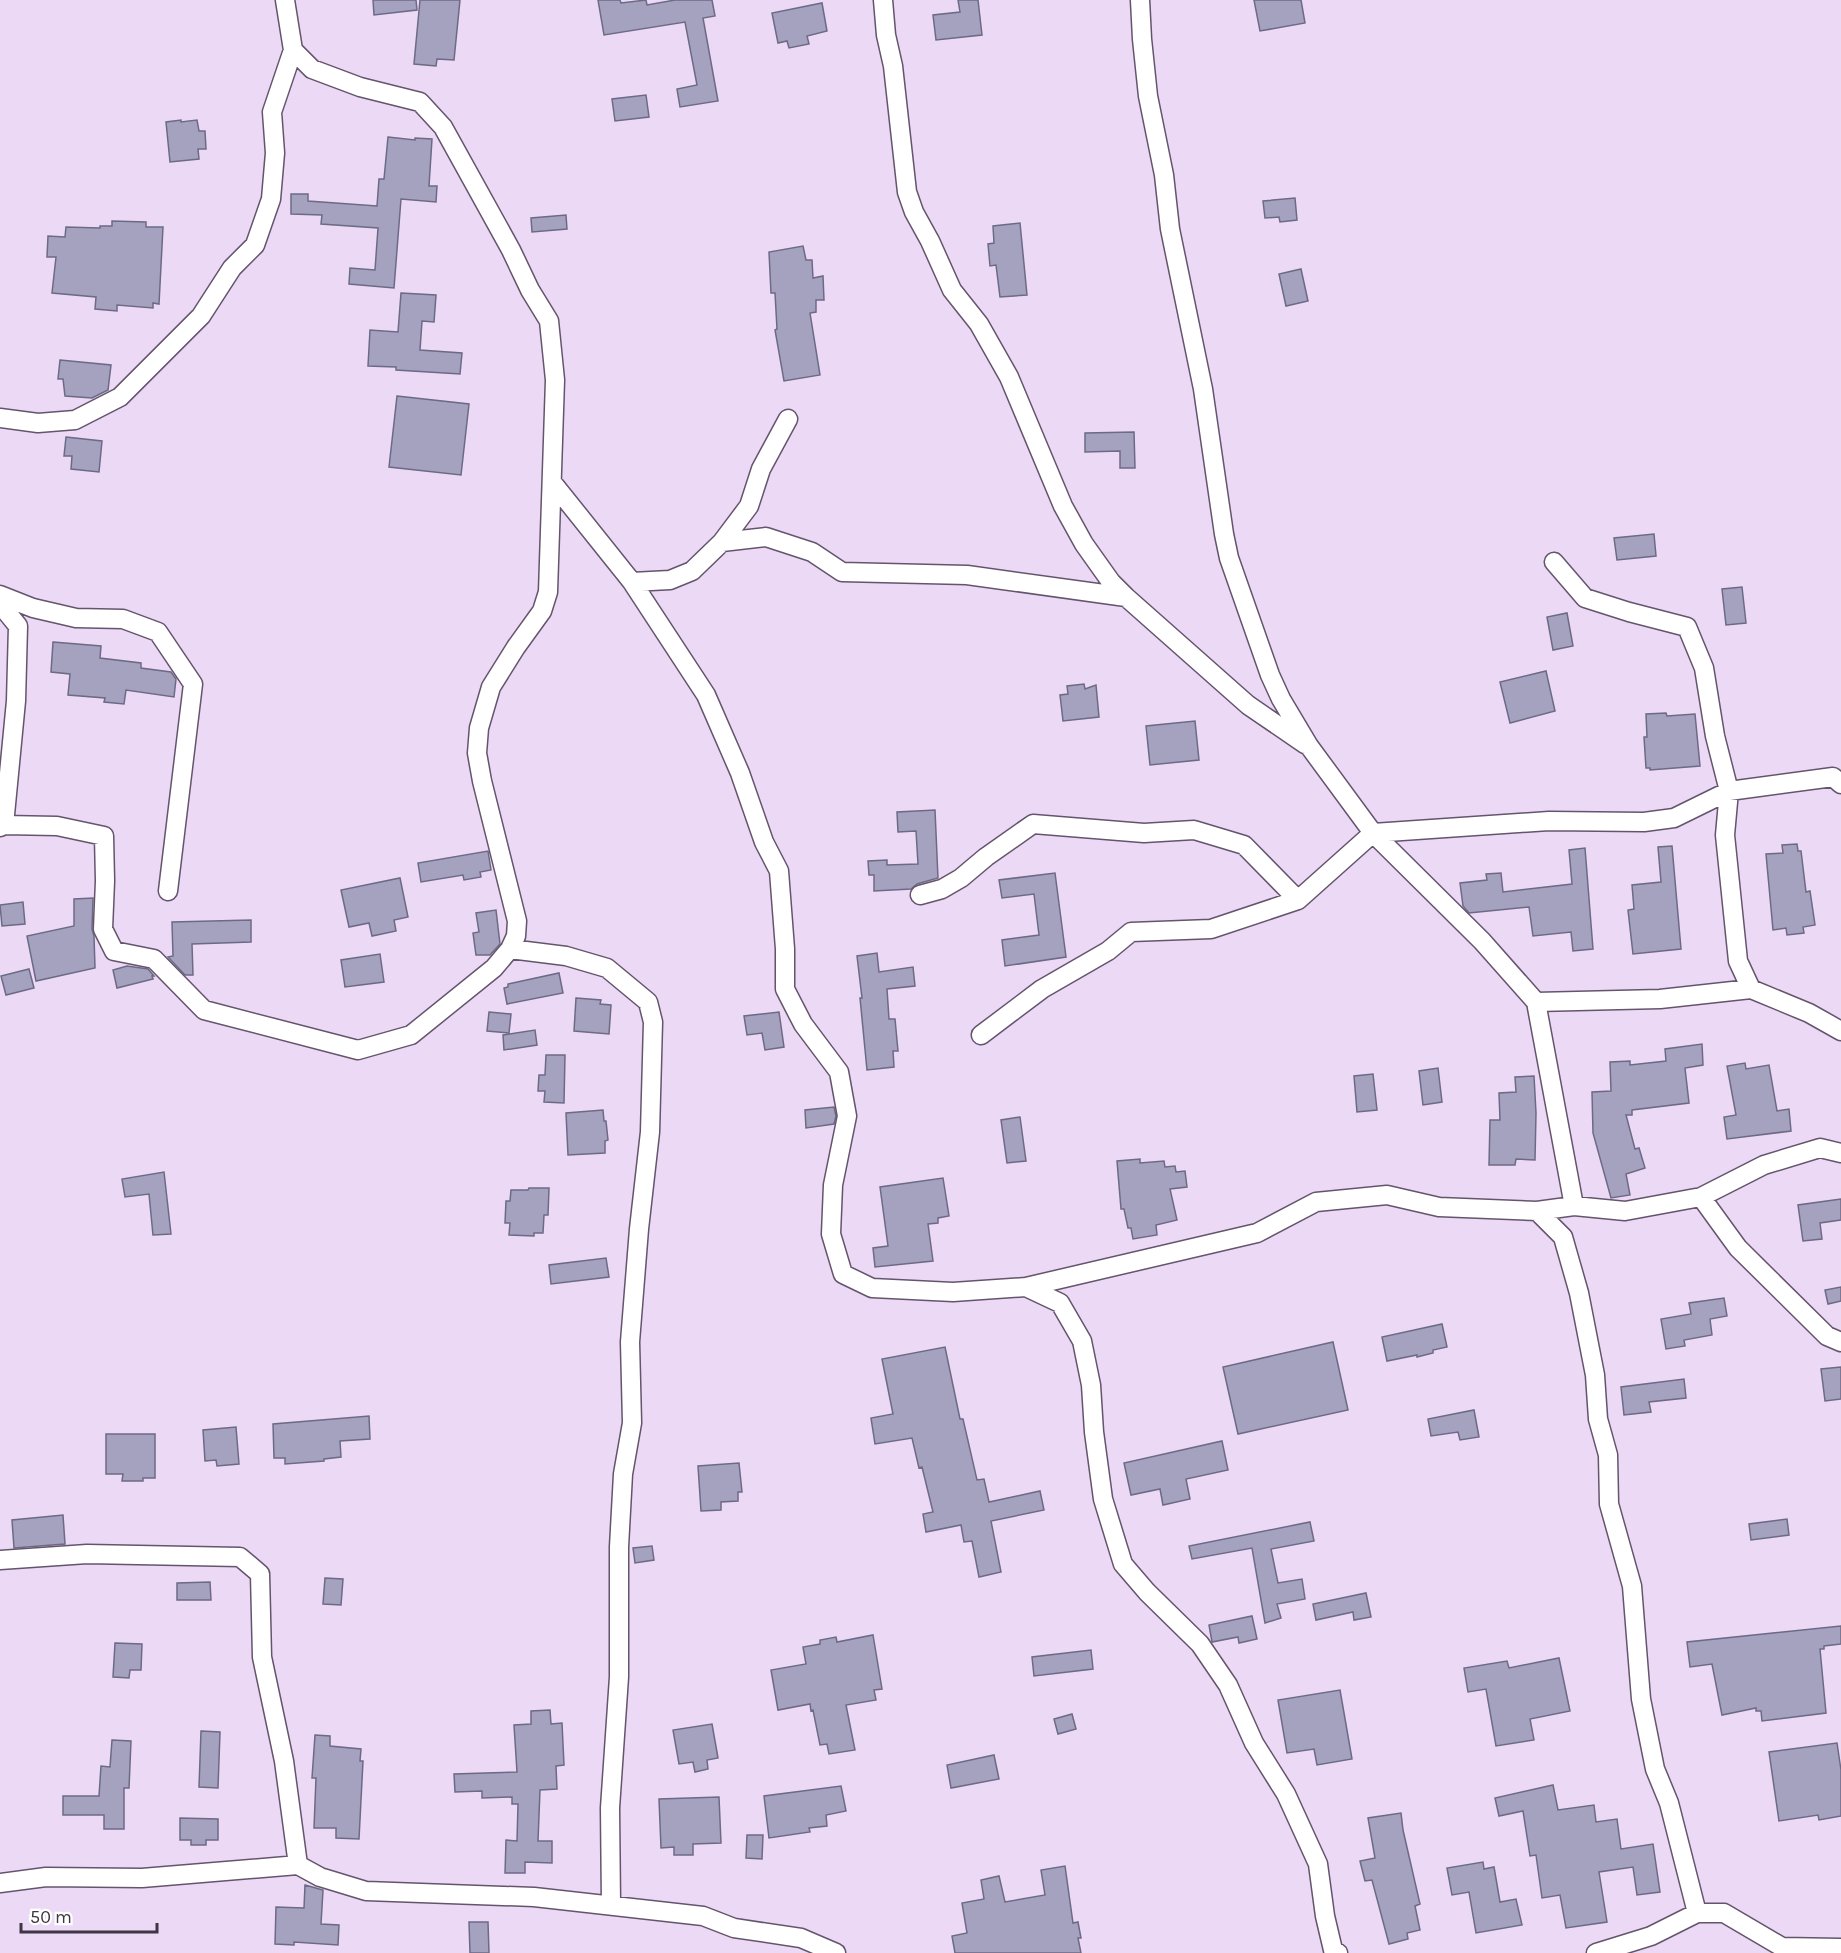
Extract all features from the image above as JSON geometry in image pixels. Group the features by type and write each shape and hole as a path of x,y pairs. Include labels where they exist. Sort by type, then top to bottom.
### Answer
{"street":[{"path":"0,418 38,423 75,420 120,397 201,316 232,268 255,245 271,199 275,153 272,112 293,50 285,0"},
{"path":"883,0 907,192 914,212 952,290 979,324 1009,377 1063,506 1084,544 1111,582 1126,597 1248,705 1309,746"},
{"path":"1140,0 1148,96 1164,175 1170,229 1203,389 1224,534 1229,558 1270,675 1281,699 1309,746 1373,833 1482,941 1536,1002 1574,1206"},
{"path":"0,604 18,626 16,701 2,826 57,826 104,836 103,929 114,951 154,959 204,1010 358,1050 411,1035 494,968 510,949 516,936 517,921 477,753 479,728 491,687 542,611 548,592 555,380 549,321 442,126 420,102 360,87 312,69 293,50"},
{"path":"632,582 670,580 692,571 722,542 749,506 761,469 788,419"},
{"path":"552,482 632,582 706,695 740,773 764,842 779,872 785,950 785,988 803,1024 839,1072 847,1116 833,1185 831,1234 843,1274 872,1288 953,1292 1026,1287 1257,1233 1316,1202 1388,1195 1439,1207 1537,1210 1574,1206 1625,1211 1701,1197 1764,1165 1820,1148 1841,1152"},
{"path":"722,542 766,537 812,552 842,572 967,575 1126,597"},
{"path":"1554,562 1585,598 1687,627 1704,668 1715,736 1729,791 1725,835 1738,961 1751,989"},
{"path":"0,595 33,608 76,618 123,619 158,632 193,684 168,891"},
{"path":"981,1035 1042,988 1108,951 1131,932 1211,929 1299,900 1373,833 1549,821 1644,822 1674,818 1729,791 1833,777 1841,784"},
{"path":"920,896 942,889 961,878 986,857 1033,824 1144,833 1194,830 1245,845 1299,900"},
{"path":"510,949 566,956 607,968 648,1002 653,1022 650,1132 630,1342 632,1423 622,1474 619,1536 619,1677 610,1808 611,1905"},
{"path":"1536,1002 1660,999 1751,989 1809,1013 1841,1031"},
{"path":"1701,1197 1737,1248 1827,1336 1841,1341"},
{"path":"1537,1210 1563,1237 1579,1293 1595,1375 1598,1419 1608,1455 1609,1504 1632,1586 1641,1699 1655,1769 1669,1803 1696,1913"},
{"path":"1026,1287 1060,1303 1082,1341 1091,1385 1094,1432 1103,1499 1123,1564 1147,1592 1200,1644 1228,1685 1254,1743 1286,1794 1318,1864 1325,1916 1333,1950 1338,1953"},
{"path":"0,1560 87,1554 240,1557 260,1574 262,1657 284,1761 298,1865"},
{"path":"0,1883 46,1877 142,1878 298,1865 320,1877 366,1891 534,1897 703,1916 735,1928 801,1938 836,1953"},
{"path":"1596,1953 1651,1936 1696,1913 1724,1914 1782,1947 1841,1948"}],"building":[{"path":"373,0 416,0 417,10 374,15"},
{"path":"420,0 460,0 454,60 437,59 436,66 414,64"},
{"path":"598,0 620,0 621,3 646,0 647,5 675,0 712,0 715,16 703,18 718,101 680,107 677,89 697,85 685,22 604,35"},
{"path":"958,0 978,0 982,35 936,40 933,15 960,12"},
{"path":"1254,0 1301,0 1305,23 1260,31"},
{"path":"822,3 827,31 807,36 809,44 789,48 787,41 778,43 772,13"},
{"path":"646,95 649,117 615,121 612,99"},
{"path":"181,120 181,122 197,120 199,131 205,131 206,149 198,149 199,159 170,162 166,122"},
{"path":"388,137 432,139 429,186 437,186 436,202 401,199 394,288 349,284 350,268 375,270 378,228 321,224 322,215 291,214 291,194 308,194 308,201 377,206 379,179 384,179"},
{"path":"1295,198 1297,220 1280,222 1279,217 1265,218 1263,201"},
{"path":"566,215 567,229 532,232 531,218"},
{"path":"112,221 146,222 146,227 163,227 159,304 153,303 153,308 117,305 117,311 95,309 96,297 52,293 56,257 47,257 48,236 65,237 66,227 112,226"},
{"path":"1020,223 1027,295 1000,297 996,265 990,266 988,244 994,243 993,226"},
{"path":"803,246 806,260 812,260 813,278 823,276 824,300 816,300 816,312 810,313 820,375 784,381 775,330 777,329 775,293 771,293 769,252"},
{"path":"1301,269 1308,301 1286,306 1279,274"},
{"path":"401,293 436,295 434,322 422,321 420,350 462,353 460,374 368,366 370,330 398,332"},
{"path":"60,360 111,365 108,390 92,398 65,396 63,379 58,379"},
{"path":"397,396 469,404 461,475 389,467"},
{"path":"1134,432 1135,468 1120,468 1120,451 1085,452 1085,433"},
{"path":"66,437 102,441 99,472 71,469 72,456 64,456"},
{"path":"1654,534 1656,556 1617,560 1614,538"},
{"path":"1742,587 1746,623 1726,625 1722,589"},
{"path":"1567,613 1573,646 1553,650 1547,617"},
{"path":"53,642 101,646 100,658 141,663 141,668 171,672 176,679 174,697 126,690 124,704 104,702 105,698 68,695 70,674 51,672"},
{"path":"1546,671 1555,711 1510,723 1500,682"},
{"path":"1084,684 1085,689 1096,685 1099,717 1063,721 1060,695 1068,694 1067,686"},
{"path":"1666,713 1667,716 1695,714 1700,766 1650,770 1646,768 1644,737 1647,737 1646,714"},
{"path":"1195,721 1199,760 1150,765 1146,726"},
{"path":"935,810 938,878 917,884 911,889 874,891 874,875 869,875 868,861 887,860 887,865 918,864 916,831 898,832 897,812"},
{"path":"1797,844 1798,851 1801,851 1806,892 1810,891 1815,925 1803,927 1804,933 1787,935 1786,928 1773,930 1766,854 1783,853 1782,845"},
{"path":"1672,846 1681,949 1633,954 1628,910 1634,909 1632,885 1661,882 1658,847"},
{"path":"1585,848 1593,949 1573,951 1571,932 1533,936 1529,907 1469,913 1463,906 1460,883 1487,880 1486,874 1501,873 1503,892 1572,884 1569,850"},
{"path":"488,851 491,870 480,872 481,877 464,880 463,875 421,882 418,863"},
{"path":"1055,873 1066,957 1005,966 1002,940 1039,935 1034,894 1002,898 999,880"},
{"path":"400,878 408,917 394,920 396,931 372,936 369,923 349,927 341,890"},
{"path":"93,898 92,929 95,968 36,981 27,936 74,926 74,899"},
{"path":"23,902 25,924 2,926 0,905"},
{"path":"496,910 500,944 490,955 476,955 473,933 479,932 476,913"},
{"path":"251,920 251,942 192,944 193,975 185,975 168,957 173,956 172,922"},
{"path":"877,953 879,972 913,967 915,986 887,989 889,1019 895,1019 898,1051 893,1051 894,1067 867,1070 857,956"},
{"path":"380,954 384,982 345,987 341,960"},
{"path":"127,966 148,969 154,976 152,976 153,979 117,988 113,970"},
{"path":"29,969 34,988 6,995 1,976"},
{"path":"559,973 563,993 507,1004 504,988 508,987 508,984"},
{"path":"576,998 601,1000 600,1004 611,1005 609,1034 574,1031"},
{"path":"489,1012 511,1014 509,1033 487,1031"},
{"path":"779,1012 784,1047 765,1050 762,1033 747,1035 744,1016"},
{"path":"535,1030 537,1045 504,1050 503,1035"},
{"path":"1702,1044 1703,1065 1685,1068 1689,1103 1632,1110 1632,1115 1626,1115 1635,1149 1639,1148 1645,1168 1626,1174 1630,1195 1611,1198 1593,1133 1592,1092 1611,1091 1610,1062 1630,1061 1630,1065 1666,1061 1665,1049"},
{"path":"546,1055 565,1055 564,1103 544,1102 545,1091 538,1091 539,1075 545,1075"},
{"path":"1745,1063 1746,1069 1769,1065 1777,1111 1789,1109 1791,1131 1727,1139 1724,1117 1736,1115 1727,1066"},
{"path":"1438,1068 1442,1102 1423,1105 1419,1071"},
{"path":"1373,1074 1377,1110 1357,1112 1354,1076"},
{"path":"1534,1076 1535,1160 1516,1159 1515,1165 1489,1165 1490,1120 1500,1120 1499,1093 1516,1092 1515,1077"},
{"path":"834,1107 836,1116 834,1124 806,1128 805,1110"},
{"path":"603,1110 608,1140 605,1141 605,1153 568,1155 566,1113"},
{"path":"1020,1117 1026,1161 1007,1163 1001,1120"},
{"path":"1140,1159 1140,1163 1164,1161 1165,1167 1175,1166 1176,1172 1185,1171 1187,1187 1170,1189 1177,1220 1156,1225 1157,1235 1133,1239 1124,1209 1121,1209 1117,1161"},
{"path":"164,1172 171,1234 153,1235 149,1194 125,1197 122,1179"},
{"path":"943,1178 949,1216 938,1218 938,1223 928,1224 933,1261 875,1267 873,1248 888,1246 880,1187"},
{"path":"529,1188 549,1188 548,1215 544,1215 543,1233 534,1233 534,1236 509,1235 510,1223 505,1223 506,1201 510,1201 511,1190 528,1190"},
{"path":"1841,1199 1841,1220 1820,1223 1822,1239 1803,1241 1798,1205"},
{"path":"606,1258 609,1277 551,1284 549,1265"},
{"path":"1841,1287 1841,1301 1828,1304 1825,1290"},
{"path":"1724,1298 1727,1316 1710,1319 1712,1335 1684,1340 1685,1346 1666,1349 1661,1319 1691,1314 1689,1303"},
{"path":"1442,1324 1447,1347 1417,1357 1417,1355 1387,1361 1382,1337"},
{"path":"1333,1342 1348,1410 1238,1434 1223,1367"},
{"path":"945,1347 960,1419 963,1419 977,1480 984,1479 989,1502 1040,1491 1044,1510 991,1521 1001,1572 979,1577 972,1541 964,1542 961,1525 926,1532 923,1514 933,1512 912,1438 875,1444 871,1418 893,1414 882,1359"},
{"path":"1841,1367 1841,1399 1825,1401 1821,1369"},
{"path":"1684,1379 1686,1398 1649,1402 1651,1412 1624,1415 1621,1387"},
{"path":"1474,1410 1479,1437 1460,1440 1458,1432 1431,1436 1428,1419"},
{"path":"369,1416 370,1439 340,1441 341,1457 324,1459 324,1461 285,1464 285,1458 274,1458 273,1424"},
{"path":"236,1427 239,1464 217,1466 216,1460 205,1461 203,1430"},
{"path":"106,1434 155,1434 155,1478 143,1478 143,1481 122,1481 123,1474 106,1474"},
{"path":"1222,1441 1228,1470 1186,1479 1190,1499 1163,1505 1160,1489 1131,1495 1124,1463"},
{"path":"739,1463 742,1492 738,1492 738,1501 721,1502 721,1510 701,1511 698,1466"},
{"path":"63,1515 65,1544 14,1548 12,1520"},
{"path":"1787,1519 1789,1535 1751,1540 1749,1524"},
{"path":"1310,1522 1314,1541 1271,1549 1278,1583 1302,1579 1305,1599 1277,1604 1281,1618 1265,1623 1252,1548 1192,1559 1189,1546"},
{"path":"652,1546 654,1560 635,1563 633,1548"},
{"path":"325,1578 343,1579 341,1605 323,1604"},
{"path":"210,1582 211,1600 177,1600 177,1583"},
{"path":"1366,1593 1371,1617 1354,1620 1353,1612 1316,1620 1313,1604"},
{"path":"1252,1616 1257,1639 1239,1643 1238,1637 1212,1642 1209,1625"},
{"path":"1841,1626 1841,1644 1824,1646 1824,1649 1820,1649 1826,1713 1762,1721 1761,1711 1756,1711 1756,1708 1722,1715 1712,1664 1690,1667 1687,1642"},
{"path":"873,1635 882,1689 874,1690 876,1700 846,1705 855,1750 829,1754 827,1744 820,1745 810,1704 778,1710 771,1670 806,1664 803,1647 820,1644 820,1640 836,1637 837,1642"},
{"path":"115,1643 142,1644 141,1670 130,1670 129,1678 113,1677"},
{"path":"1091,1650 1093,1669 1034,1676 1032,1657"},
{"path":"1559,1658 1570,1711 1530,1719 1534,1740 1496,1746 1486,1689 1468,1692 1464,1668 1507,1661 1509,1668"},
{"path":"1340,1690 1352,1759 1317,1765 1314,1749 1287,1753 1278,1700"},
{"path":"550,1710 551,1724 562,1723 564,1765 556,1766 557,1789 540,1790 538,1841 552,1841 552,1863 525,1862 525,1873 505,1873 506,1840 517,1841 518,1804 512,1804 512,1797 482,1798 482,1791 455,1792 454,1774 517,1772 514,1725 531,1724 531,1711"},
{"path":"1072,1714 1076,1729 1058,1734 1054,1719"},
{"path":"712,1724 718,1758 707,1760 708,1769 695,1772 693,1762 679,1764 673,1730"},
{"path":"201,1731 220,1732 218,1788 199,1787"},
{"path":"315,1735 330,1736 330,1746 361,1749 360,1761 363,1761 359,1839 336,1838 336,1828 314,1828 316,1778 312,1778"},
{"path":"112,1740 131,1741 129,1788 124,1788 124,1829 104,1829 104,1815 63,1815 63,1796 99,1796 101,1766 110,1767"},
{"path":"1837,1743 1841,1770 1841,1816 1819,1820 1818,1815 1779,1821 1769,1752"},
{"path":"994,1755 999,1779 951,1788 947,1765"},
{"path":"1553,1785 1558,1810 1594,1805 1596,1822 1617,1819 1621,1849 1653,1844 1660,1892 1637,1895 1633,1867 1599,1872 1607,1922 1566,1928 1560,1895 1542,1898 1536,1855 1530,1856 1523,1811 1499,1816 1495,1798"},
{"path":"841,1786 846,1811 826,1815 827,1826 809,1828 810,1832 769,1838 764,1796"},
{"path":"719,1797 721,1843 693,1844 693,1855 674,1855 674,1847 661,1848 659,1799"},
{"path":"1401,1813 1420,1904 1415,1906 1420,1930 1407,1933 1408,1939 1389,1944 1372,1880 1365,1881 1360,1861 1375,1858 1368,1818"},
{"path":"180,1818 218,1819 218,1840 206,1840 206,1845 191,1845 191,1840 180,1840"},
{"path":"747,1835 763,1835 762,1859 746,1858"},
{"path":"1483,1862 1484,1869 1494,1867 1500,1902 1516,1899 1522,1925 1476,1933 1469,1892 1452,1895 1447,1868"},
{"path":"1065,1866 1073,1923 1078,1922 1081,1938 1078,1938 1081,1953 955,1953 952,1936 967,1933 962,1903 984,1899 981,1880 999,1876 1005,1902 1045,1895 1041,1870"},
{"path":"305,1885 323,1890 321,1924 339,1925 338,1945 294,1942 294,1945 275,1944 276,1907 304,1908"},
{"path":"469,1922 488,1922 489,1953 470,1953"}]}
